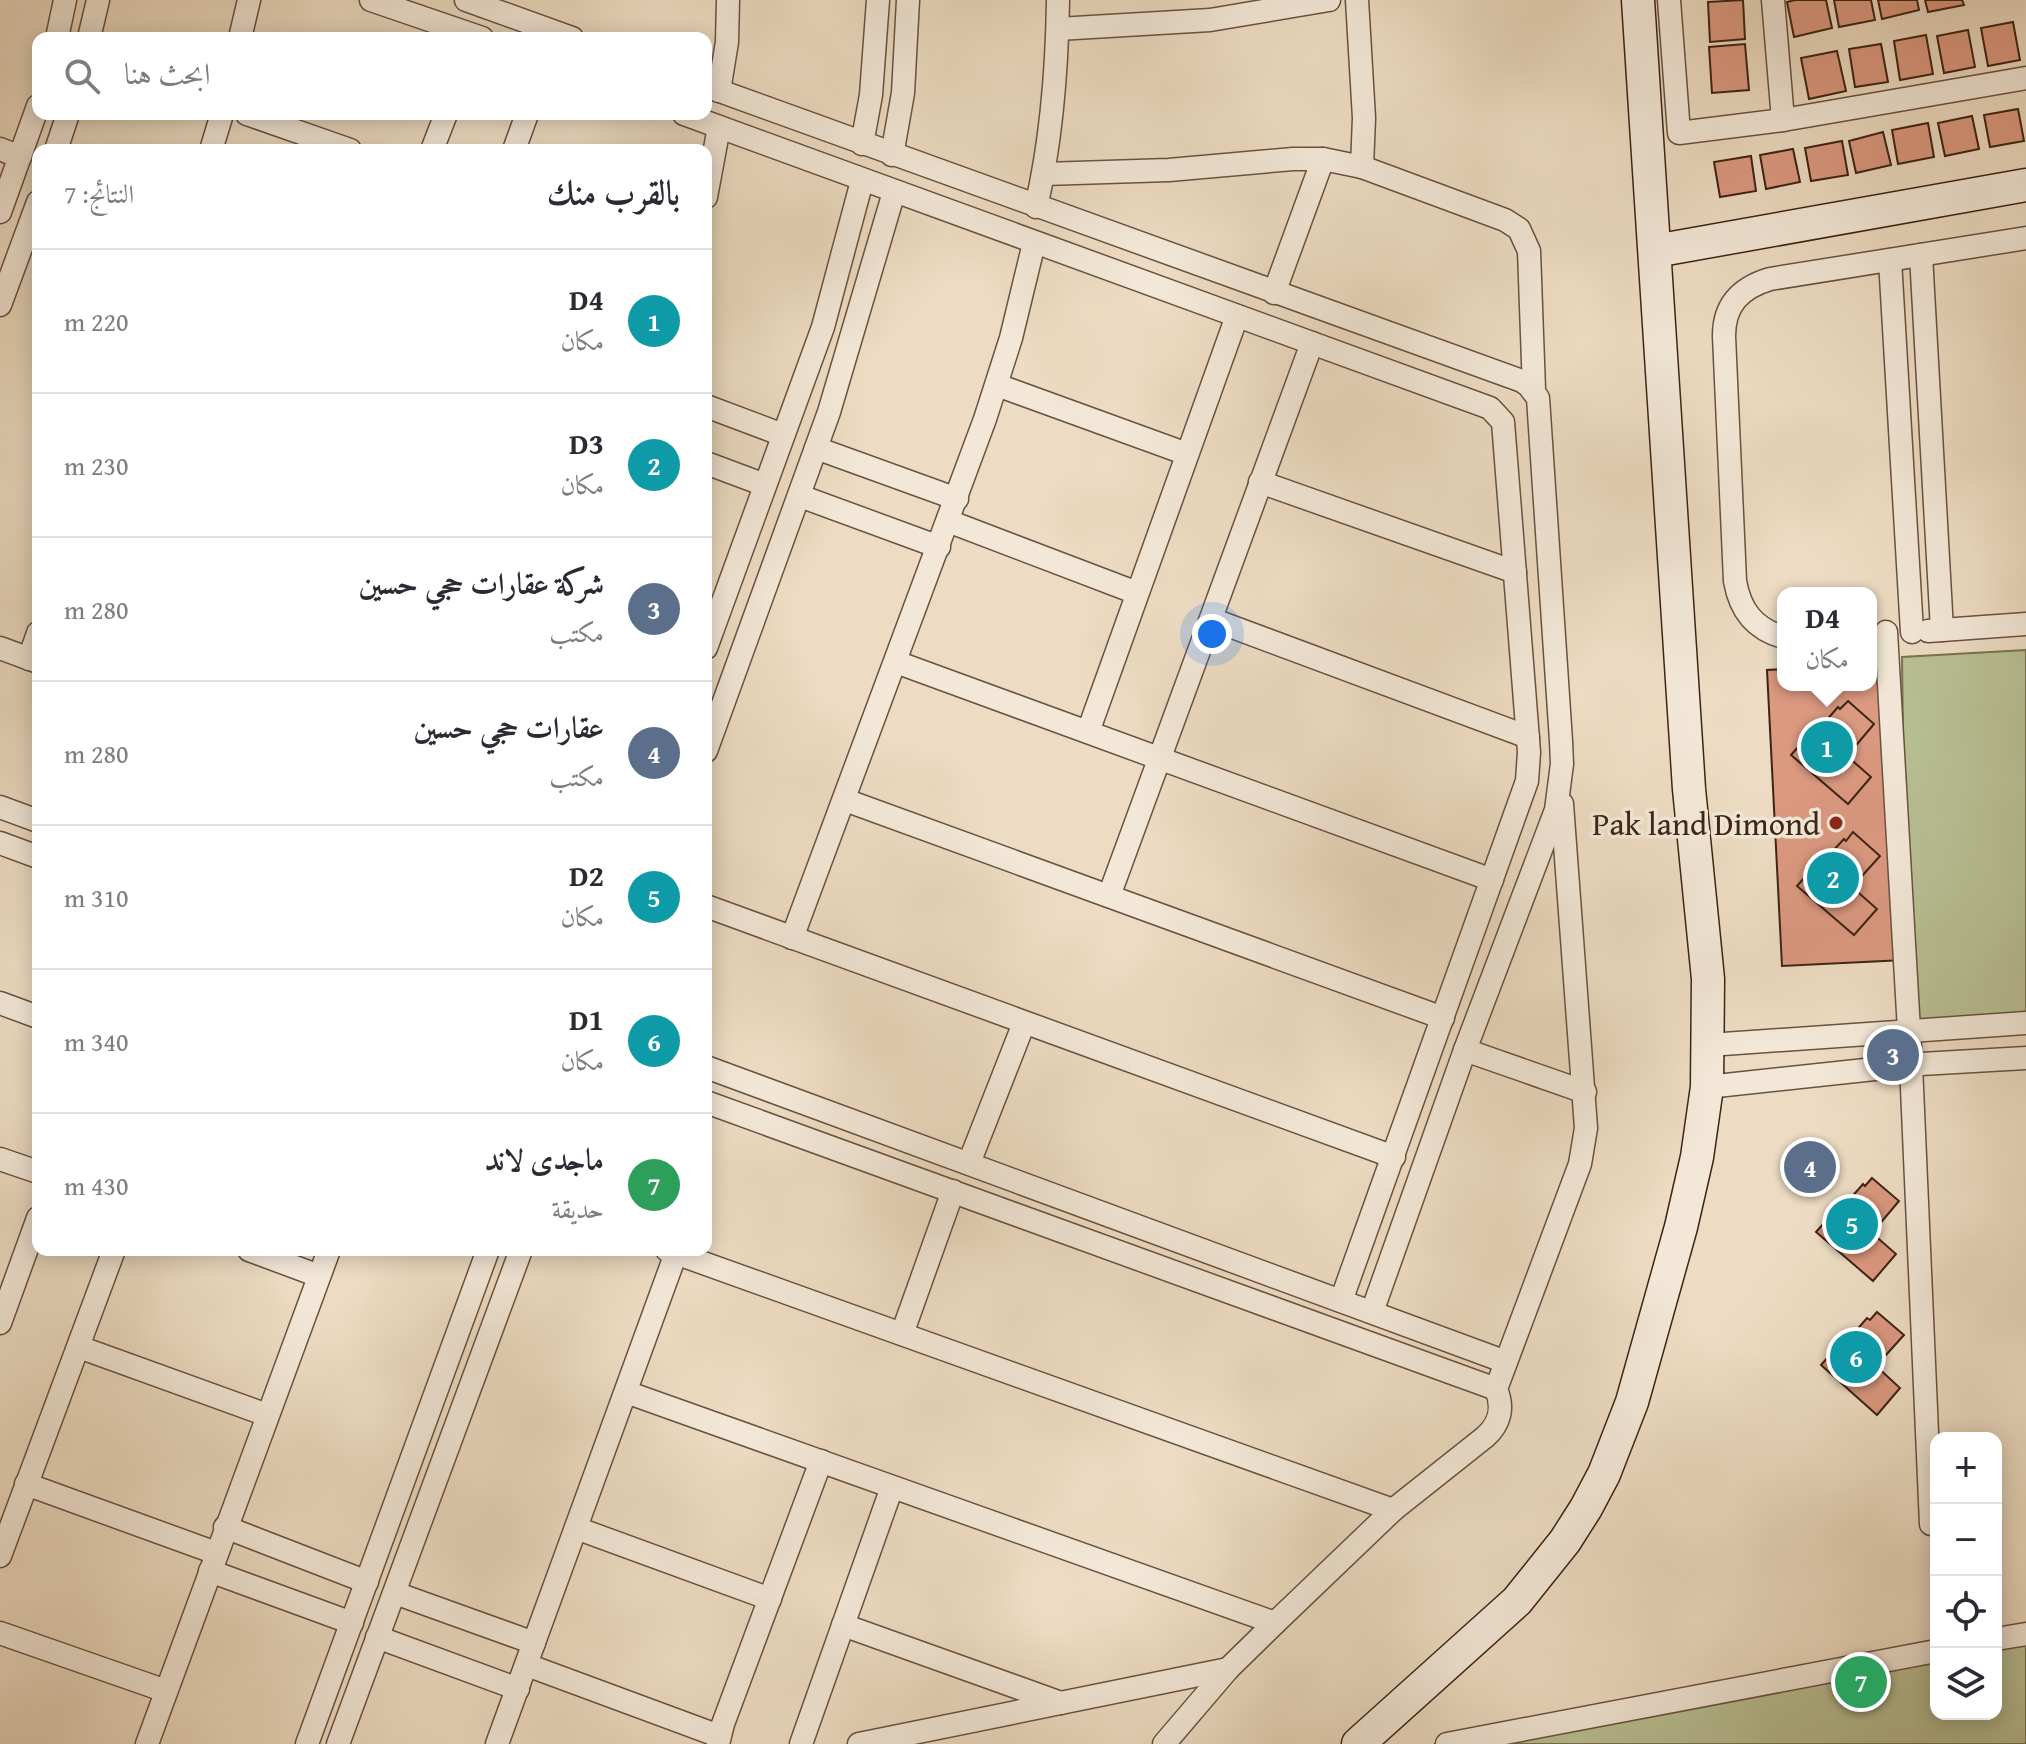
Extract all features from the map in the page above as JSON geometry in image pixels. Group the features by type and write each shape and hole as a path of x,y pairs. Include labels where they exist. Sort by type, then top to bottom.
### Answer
{"street":[{"path":"58,32 65,0"},
{"path":"90,32 98,0"},
{"path":"241,32 249,0"},
{"path":"371,0 463,32"},
{"path":"466,0 555,32"},
{"path":"728,0 727,42 713,88 1522,381 1534,390"},
{"path":"862,144 871,95 878,0"},
{"path":"892,155 903,93 908,0"},
{"path":"1036,207 1044,174 1055,89 1058,0"},
{"path":"1058,29 1210,20 1329,0"},
{"path":"1357,0 1364,118 1362,167"},
{"path":"1366,1744 1517,1601 1558,1551 1586,1508 1614,1450 1632,1402 1690,1192 1707,1087 1708,979 1689,789 1638,0"},
{"path":"1669,0 1679,133 1783,120 2026,78"},
{"path":"1773,0 1783,120"},
{"path":"1,207 10,153 32,116"},
{"path":"58,144 66,120"},
{"path":"213,144 220,120"},
{"path":"264,120 333,144"},
{"path":"434,144 444,120"},
{"path":"516,144 525,120"},
{"path":"700,120 1490,408 1500,416 1505,429 1528,737 1528,767 1523,795 1341,1301"},
{"path":"712,165 719,127"},
{"path":"1044,174 1169,170 1323,159 1362,167 1505,220 1519,229 1529,251 1534,390 1540,407 1562,753 1561,787 1585,1092 1586,1128 1580,1164 1496,1389 1501,1406 1492,1431 1393,1510 1228,1669 1164,1744"},
{"path":"1274,293 1323,159"},
{"path":"712,631 823,327 862,181"},
{"path":"1655,251 2026,185"},
{"path":"712,735 800,496 849,349 894,192"},
{"path":"0,305 32,221"},
{"path":"1777,635 1766,632 1754,622 1744,611 1738,597 1724,323 1735,298 1757,283 2026,238"},
{"path":"792,938 997,385 1034,243"},
{"path":"1921,255 1942,630"},
{"path":"1890,260 1912,632"},
{"path":"1088,732 1237,316"},
{"path":"1109,896 1312,343"},
{"path":"997,385 1187,454"},
{"path":"712,408 783,435"},
{"path":"816,448 957,499"},
{"path":"712,465 765,485"},
{"path":"1260,482 1515,572"},
{"path":"800,496 939,547"},
{"path":"948,521 1137,593"},
{"path":"1211,619 1528,737"},
{"path":"1930,1504 1911,1065 1879,632 2026,624"},
{"path":"0,648 32,660"},
{"path":"896,662 1492,880"},
{"path":"1372,1312 1465,1050 1549,831 1561,787"},
{"path":"845,800 1443,1018"},
{"path":"0,807 32,819"},
{"path":"0,843 32,855"},
{"path":"712,908 1394,1157"},
{"path":"0,1003 32,1015"},
{"path":"969,1163 1024,1023"},
{"path":"1709,1045 2026,1023"},
{"path":"1465,1050 1585,1092"},
{"path":"1707,1087 1911,1065 2026,1058"},
{"path":"712,1069 1506,1362"},
{"path":"712,1104 1496,1389"},
{"path":"0,1159 32,1170"},
{"path":"902,1334 953,1191"},
{"path":"1,1319 32,1234"},
{"path":"0,1556 112,1256"},
{"path":"265,1256 319,1276"},
{"path":"147,1744 327,1256"},
{"path":"307,1744 486,1256"},
{"path":"338,1744 519,1256"},
{"path":"497,1744 626,1392 671,1256"},
{"path":"683,1256 1393,1510"},
{"path":"79,1347 267,1415"},
{"path":"626,1392 1275,1623"},
{"path":"527,1665 718,1740 821,1461"},
{"path":"26,1484 352,1623"},
{"path":"801,1744 892,1487"},
{"path":"225,1527 367,1582"},
{"path":"576,1528 770,1599"},
{"path":"395,1593 534,1643"},
{"path":"843,1625 1062,1703"},
{"path":"0,1633 166,1691"},
{"path":"2002,1638 2026,1634"},
{"path":"377,1637 518,1689"},
{"path":"1447,1744 1930,1652"},
{"path":"859,1744 1228,1669"}],"green space":[{"path":"2026,650 2026,1022 1907,1029 1902,657"},
{"path":"2026,1638 2026,1744 1434,1744 1930,1656 1930,1720 2002,1720 2002,1643"}],"building":[{"path":"1743,0 1745,39 1710,42 1708,2"},
{"path":"1826,0 1832,28 1794,37 1787,2"},
{"path":"1834,0 1871,0 1875,20 1839,27"},
{"path":"1878,0 1917,0 1919,10 1882,19"},
{"path":"1925,0 1962,0 1964,5 1928,12"},
{"path":"2013,22 2020,60 1988,66 1981,28"},
{"path":"1968,30 1975,67 1944,73 1937,36"},
{"path":"1926,35 1933,74 1900,80 1894,41"},
{"path":"1745,44 1749,90 1712,93 1709,47"},
{"path":"1881,44 1888,82 1855,87 1849,49"},
{"path":"1837,51 1846,91 1809,99 1801,58"},
{"path":"2018,109 2024,141 1990,147 1984,115"},
{"path":"1972,116 1979,149 1945,156 1938,123"},
{"path":"1928,123 1934,157 1898,164 1892,130"},
{"path":"1883,132 1891,165 1856,173 1849,141"},
{"path":"1842,141 1848,175 1811,181 1805,148"},
{"path":"1793,149 1800,182 1766,189 1760,155"},
{"path":"1751,156 1756,191 1720,197 1714,162"},
{"name":"Pak land Dimond","path":"1890,664 1904,960 1782,966 1767,670 1777,669 1777,691 1877,691 1877,665"},
{"path":"1848,701 1874,724 1847,756 1871,777 1848,804 1791,755 1838,707 1840,709"},
{"path":"1853,832 1880,856 1852,887 1877,909 1854,935 1797,886"},
{"path":"1872,1178 1899,1201 1872,1233 1896,1254 1873,1281 1816,1232"},
{"path":"1877,1312 1904,1335 1876,1366 1900,1388 1877,1415 1821,1365 1867,1318 1870,1320"}],"place":[{"name":"D4","path":"1827,747"},
{"name":"Pak land Dimond","path":"1836,823"},
{"name":"D3","path":"1833,878"},
{"name":"شرکة عقارات حجي حسين","path":"1893,1055"},
{"name":"عقارات حجي حسين","path":"1810,1167"},
{"name":"D2","path":"1852,1224"},
{"name":"D1","path":"1856,1357"},
{"name":"ماجدی لاند","path":"1861,1682"}]}
